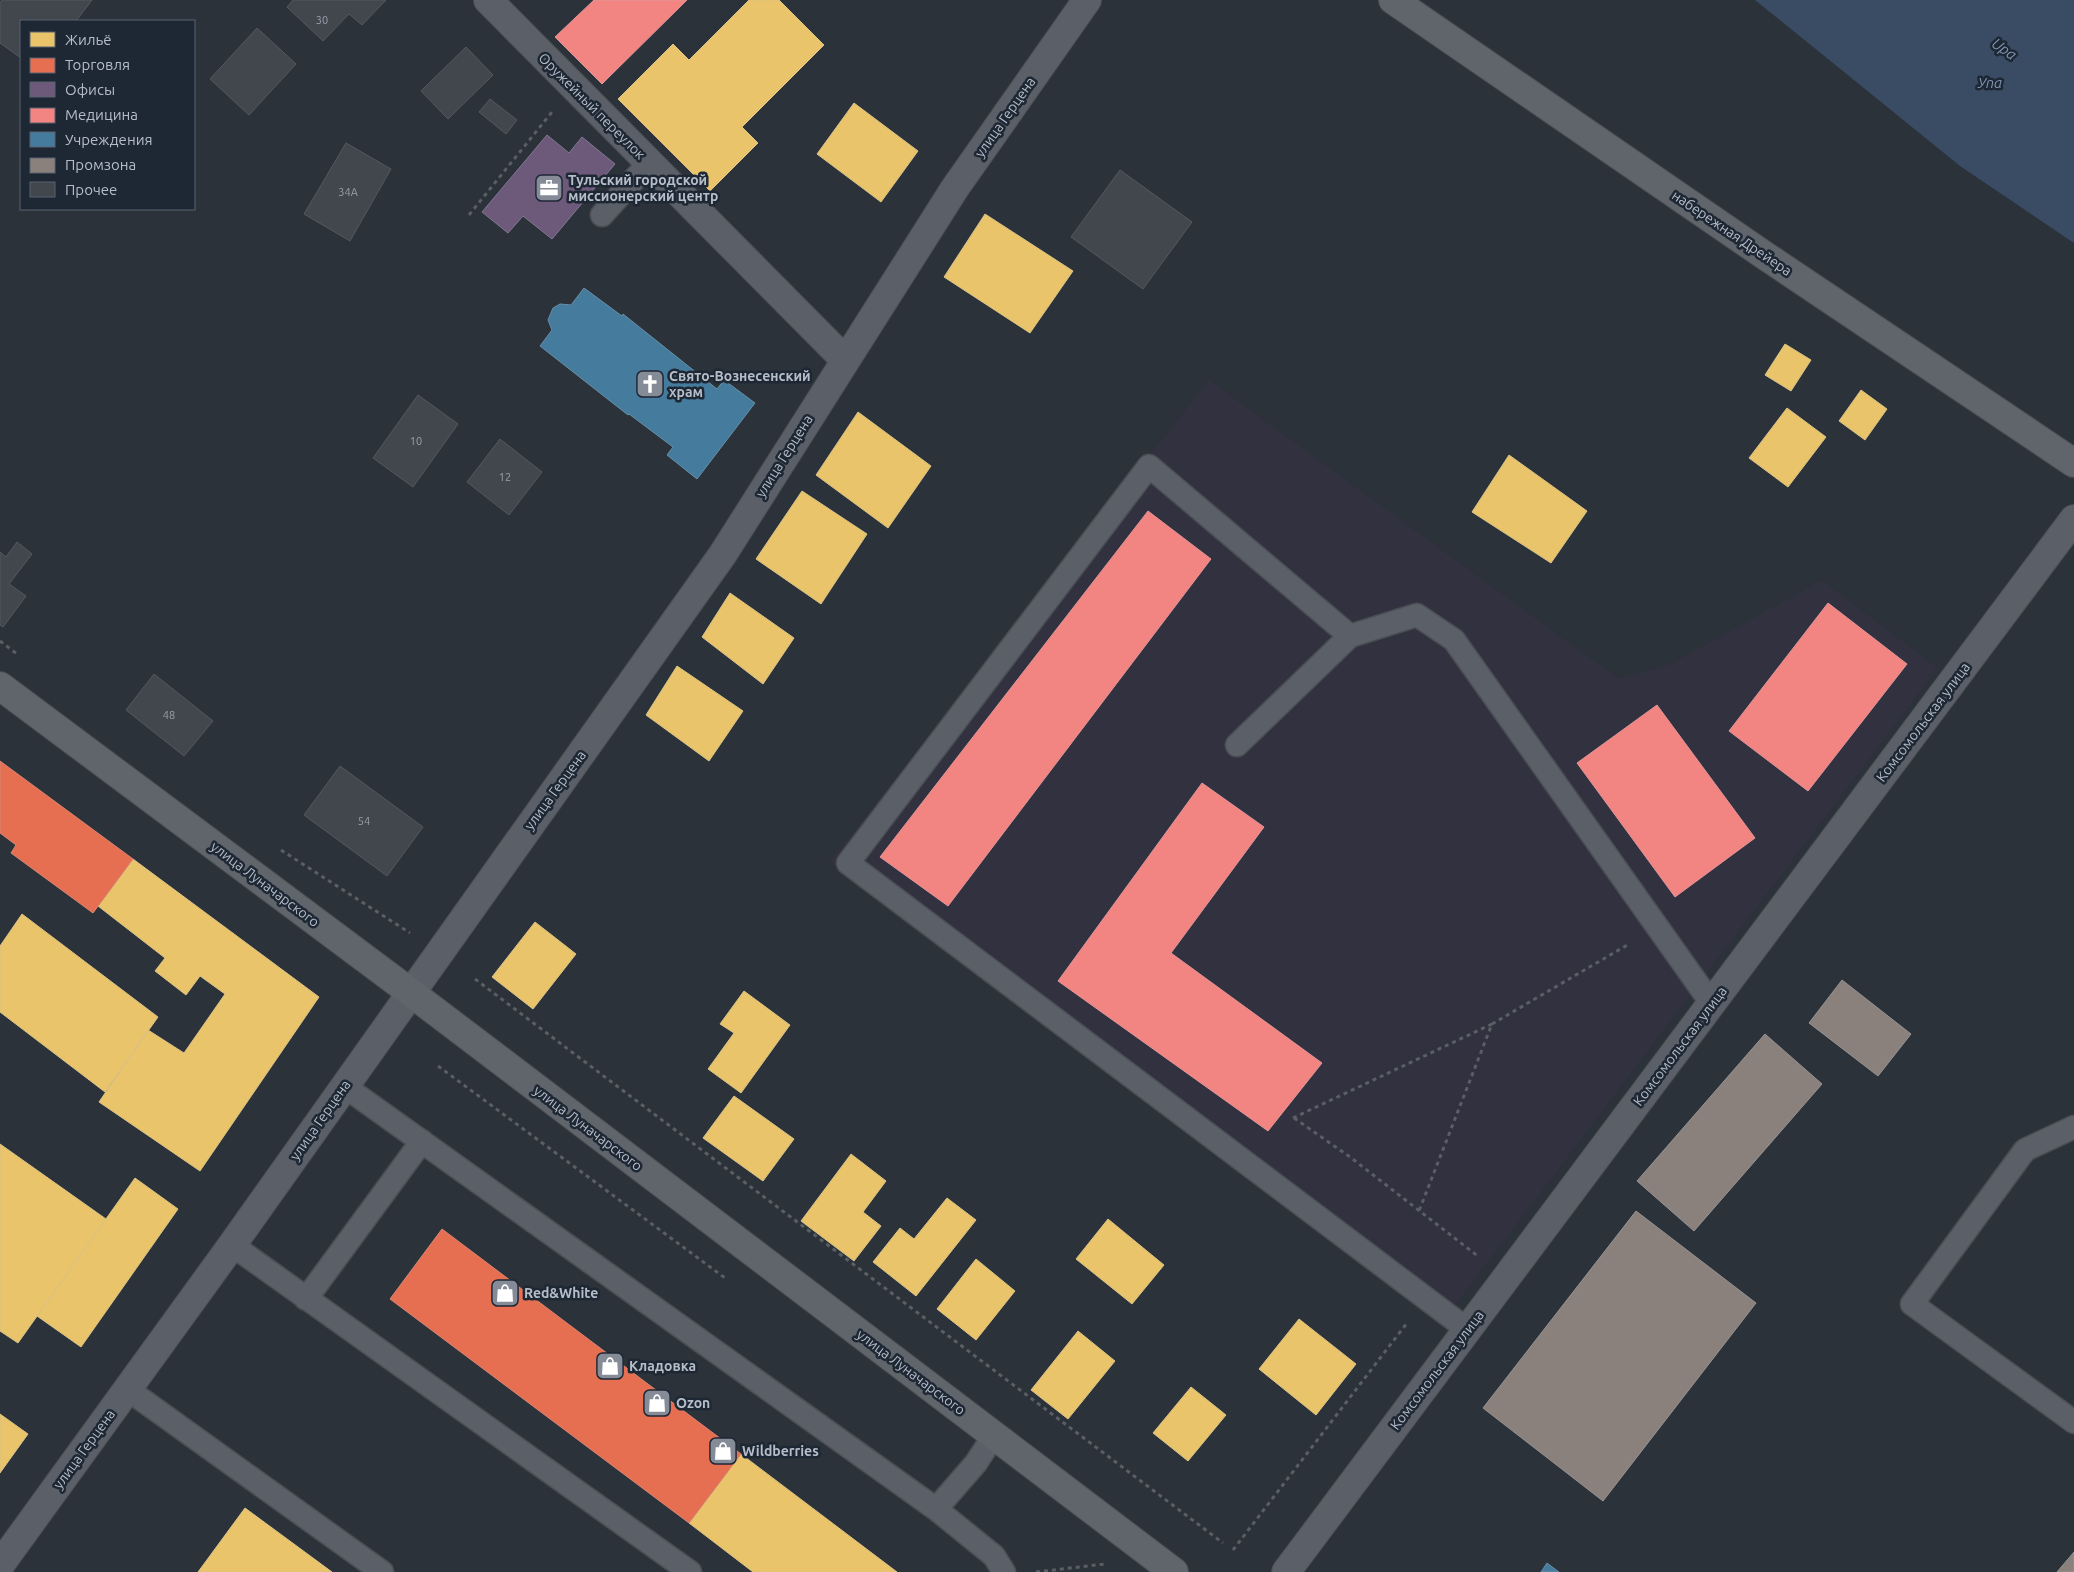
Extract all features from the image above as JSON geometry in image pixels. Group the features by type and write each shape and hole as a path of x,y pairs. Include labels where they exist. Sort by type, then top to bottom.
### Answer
{"main road":[{"name":"набережная Дрейера","path":"1393,0 1756,250 2074,463"},
{"name":"улица Луначарского","path":"0,686 410,992 1174,1572"}],"street":[{"name":"Оружейный переулок","path":"488,0 845,360"},
{"name":"улица Герцена","path":"0,1565 232,1245 723,554 955,188 1087,0"},
{"name":"Комсомольская улица","path":"1286,1572 2074,519"}],"lane":[{"path":"602,215 649,163"},
{"path":"1350,636 1149,466 848,863 1468,1330"},
{"path":"1237,745 1350,636 1417,615 1454,640 1712,1004"},
{"path":"344,1086 936,1509 994,1556 1004,1572"},
{"path":"2074,1127 2026,1150 1912,1304 2074,1422"},
{"path":"306,1299 422,1141"},
{"path":"232,1245 690,1572"},
{"path":"127,1389 382,1572"},
{"path":"936,1509 976,1463 994,1435"}],"path":[{"path":"469,215 574,87"},
{"path":"1507,1278 1350,1157 1293,1118 1492,1024 1658,927"},
{"path":"475,979 1223,1543"},
{"path":"1419,1210 1492,1024"},
{"path":"1233,1550 1426,1298"},
{"path":"1036,1572 1107,1564"}],"shaded area":[{"path":"1209,380 1619,679 1669,665 1822,580 1938,668 1441,1324 829,862"}],"water":[{"name":"Упа","path":"1755,0 2074,0 2074,243 1960,166"}],"building: Жильё":[{"path":"749,0 779,0 824,45 742,127 758,143 710,191 618,99 673,44 689,60"},
{"path":"854,103 918,151 881,202 817,154"},
{"path":"985,214 1073,271 1030,333 944,277"},
{"path":"1785,344 1811,360 1791,391 1765,375"},
{"path":"1861,390 1887,409 1865,440 1839,421"},
{"path":"1787,408 1826,437 1788,487 1749,458"},
{"path":"858,412 931,466 888,528 816,475"},
{"path":"1509,455 1587,511 1551,563 1472,512"},
{"path":"802,491 867,534 821,604 756,559"},
{"path":"730,593 794,638 763,684 702,637"},
{"path":"677,666 743,711 709,761 646,715"},
{"path":"133,859 319,997 200,1171 99,1102 148,1030 184,1053 225,994 200,976 186,995 155,971 165,958 98,906"},
{"path":"22,914 158,1017 105,1092 0,1012 0,946"},
{"path":"535,922 576,954 533,1009 492,977"},
{"path":"744,991 790,1025 741,1093 708,1069 734,1033 720,1024"},
{"path":"734,1096 794,1139 763,1181 703,1138"},
{"path":"0,1144 106,1219 18,1343 0,1331"},
{"path":"851,1154 886,1181 863,1212 881,1226 854,1261 801,1221"},
{"path":"135,1178 178,1209 81,1347 37,1316"},
{"path":"947,1198 976,1220 916,1296 873,1262 900,1228 914,1239"},
{"path":"1108,1219 1164,1265 1132,1304 1076,1259"},
{"path":"976,1259 1015,1291 976,1340 937,1309"},
{"path":"1299,1319 1356,1364 1316,1415 1259,1369"},
{"path":"1078,1331 1115,1361 1068,1419 1031,1390"},
{"path":"1191,1387 1226,1415 1188,1461 1153,1433"},
{"path":"0,1414 28,1434 0,1473"},
{"path":"741,1454 897,1572 753,1572 689,1523"},
{"path":"245,1508 332,1572 198,1572"}],"building: Торговля":[{"path":"0,761 133,859 93,913 11,853 16,845 0,833"},
{"path":"442,1229 741,1454 689,1523 390,1299"}],"building: Офисы":[{"name":"Тульский городской миссионерский центр","path":"547,135 569,153 582,137 615,164 552,239 523,216 508,233 482,212"}],"building: Медицина":[{"path":"594,0 687,0 602,84 555,37"},
{"path":"1148,511 1211,559 948,906 880,857"},
{"path":"1828,603 1907,664 1808,791 1729,731"},
{"path":"1657,705 1755,838 1675,897 1577,763"},
{"path":"1202,783 1264,827 1171,953 1322,1063 1268,1131 1058,981"}],"building: Учреждения":[{"name":"Свято-Вознесенский храм","path":"584,288 622,316 623,314 717,389 724,380 755,403 697,479 667,455 673,447 628,415 540,346 552,330 548,320 553,308 560,304 571,305"},
{"path":"1547,1563 1559,1572 1541,1572"}],"building: Промзона":[{"path":"1842,980 1911,1034 1878,1076 1809,1023"},
{"path":"1765,1034 1822,1084 1694,1231 1637,1181"},
{"path":"1636,1211 1756,1303 1603,1501 1483,1408"},
{"path":"2074,1552 2074,1572 2057,1572"}],"building: Прочее":[{"path":"2,0 92,0 77,20 20,20 20,57 0,43 0,3"},
{"path":"293,0 386,0 362,25 349,14 323,41 287,7"},
{"path":"257,28 296,64 249,115 210,79"},
{"path":"466,47 493,75 448,119 421,91"},
{"path":"490,99 517,120 506,134 479,112"},
{"path":"346,143 391,169 350,241 304,214"},
{"path":"1120,170 1192,222 1143,289 1071,237"},
{"path":"418,395 458,424 413,487 373,458"},
{"path":"500,439 542,472 509,515 467,482"},
{"path":"17,542 32,554 9,584 26,596 3,627 0,625 0,552 6,557"},
{"path":"154,674 213,721 184,756 126,710"},
{"path":"340,766 423,827 387,876 304,815"}],"place":[{"name":"Тульский городской миссионерский центр","path":"549,188"},
{"name":"Свято-Вознесенский храм","path":"650,384"},
{"name":"Red&White","path":"505,1293"},
{"name":"Кладовка","path":"610,1366"},
{"name":"Ozon","path":"657,1403"},
{"name":"Wildberries","path":"723,1451"}],"water label":[{"name":"Upa","path":"2004,49"}]}
